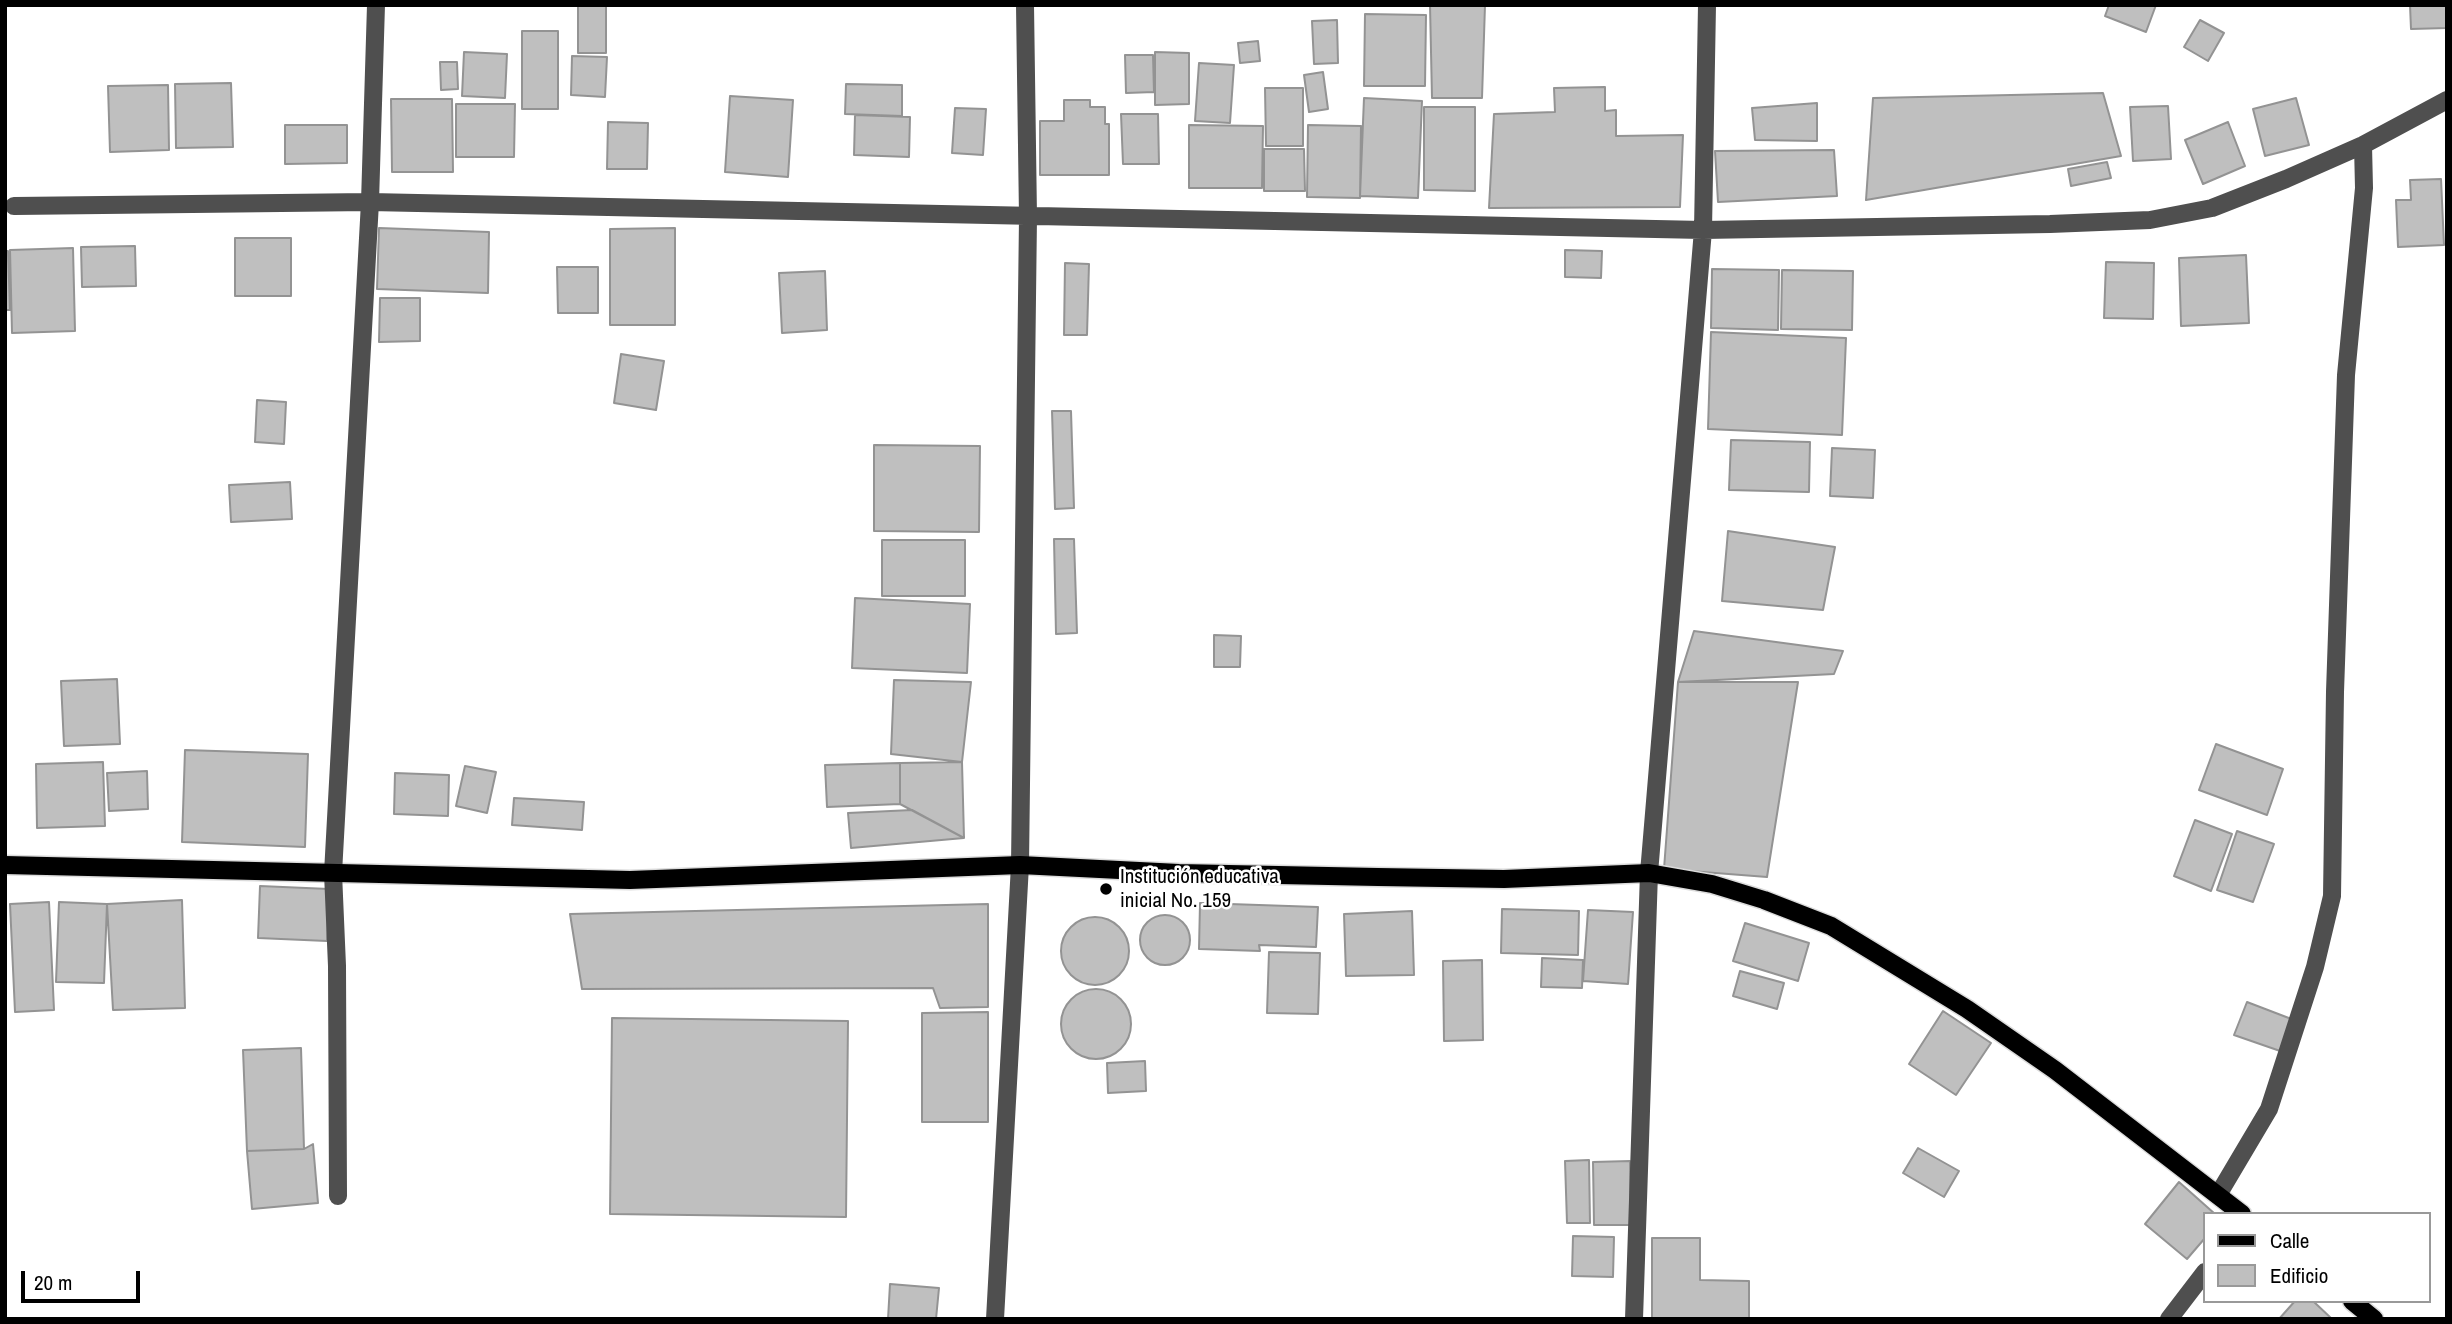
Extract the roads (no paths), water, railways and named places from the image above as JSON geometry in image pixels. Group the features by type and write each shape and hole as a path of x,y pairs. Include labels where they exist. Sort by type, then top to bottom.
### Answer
{"main road":[{"path":"5,865 629,880 1020,865 1180,873 1378,877 1504,878 1649,873 1712,884 1764,900 1830,926 1967,1009 2044,1062 2239,1212"},
{"path":"2354,1303 2374,1319"}],"street":[{"path":"338,1196 337,967 333,873 370,202 376,5"},
{"path":"995,1319 1020,865 1028,217 1025,5"},
{"path":"1634,1319 1649,873 1703,230 1707,5"},
{"path":"14,206 370,202 1703,230 2036,225 2150,220 2212,208 2363,145 2447,100"},
{"path":"2218,1195 2269,1109 2315,967 2332,896 2334,692 2346,375 2364,188 2363,145"},
{"path":"2169,1319 2204,1273"}],"place":[{"name":"Institución educativa inicial No. 159","path":"1106,889"}]}
